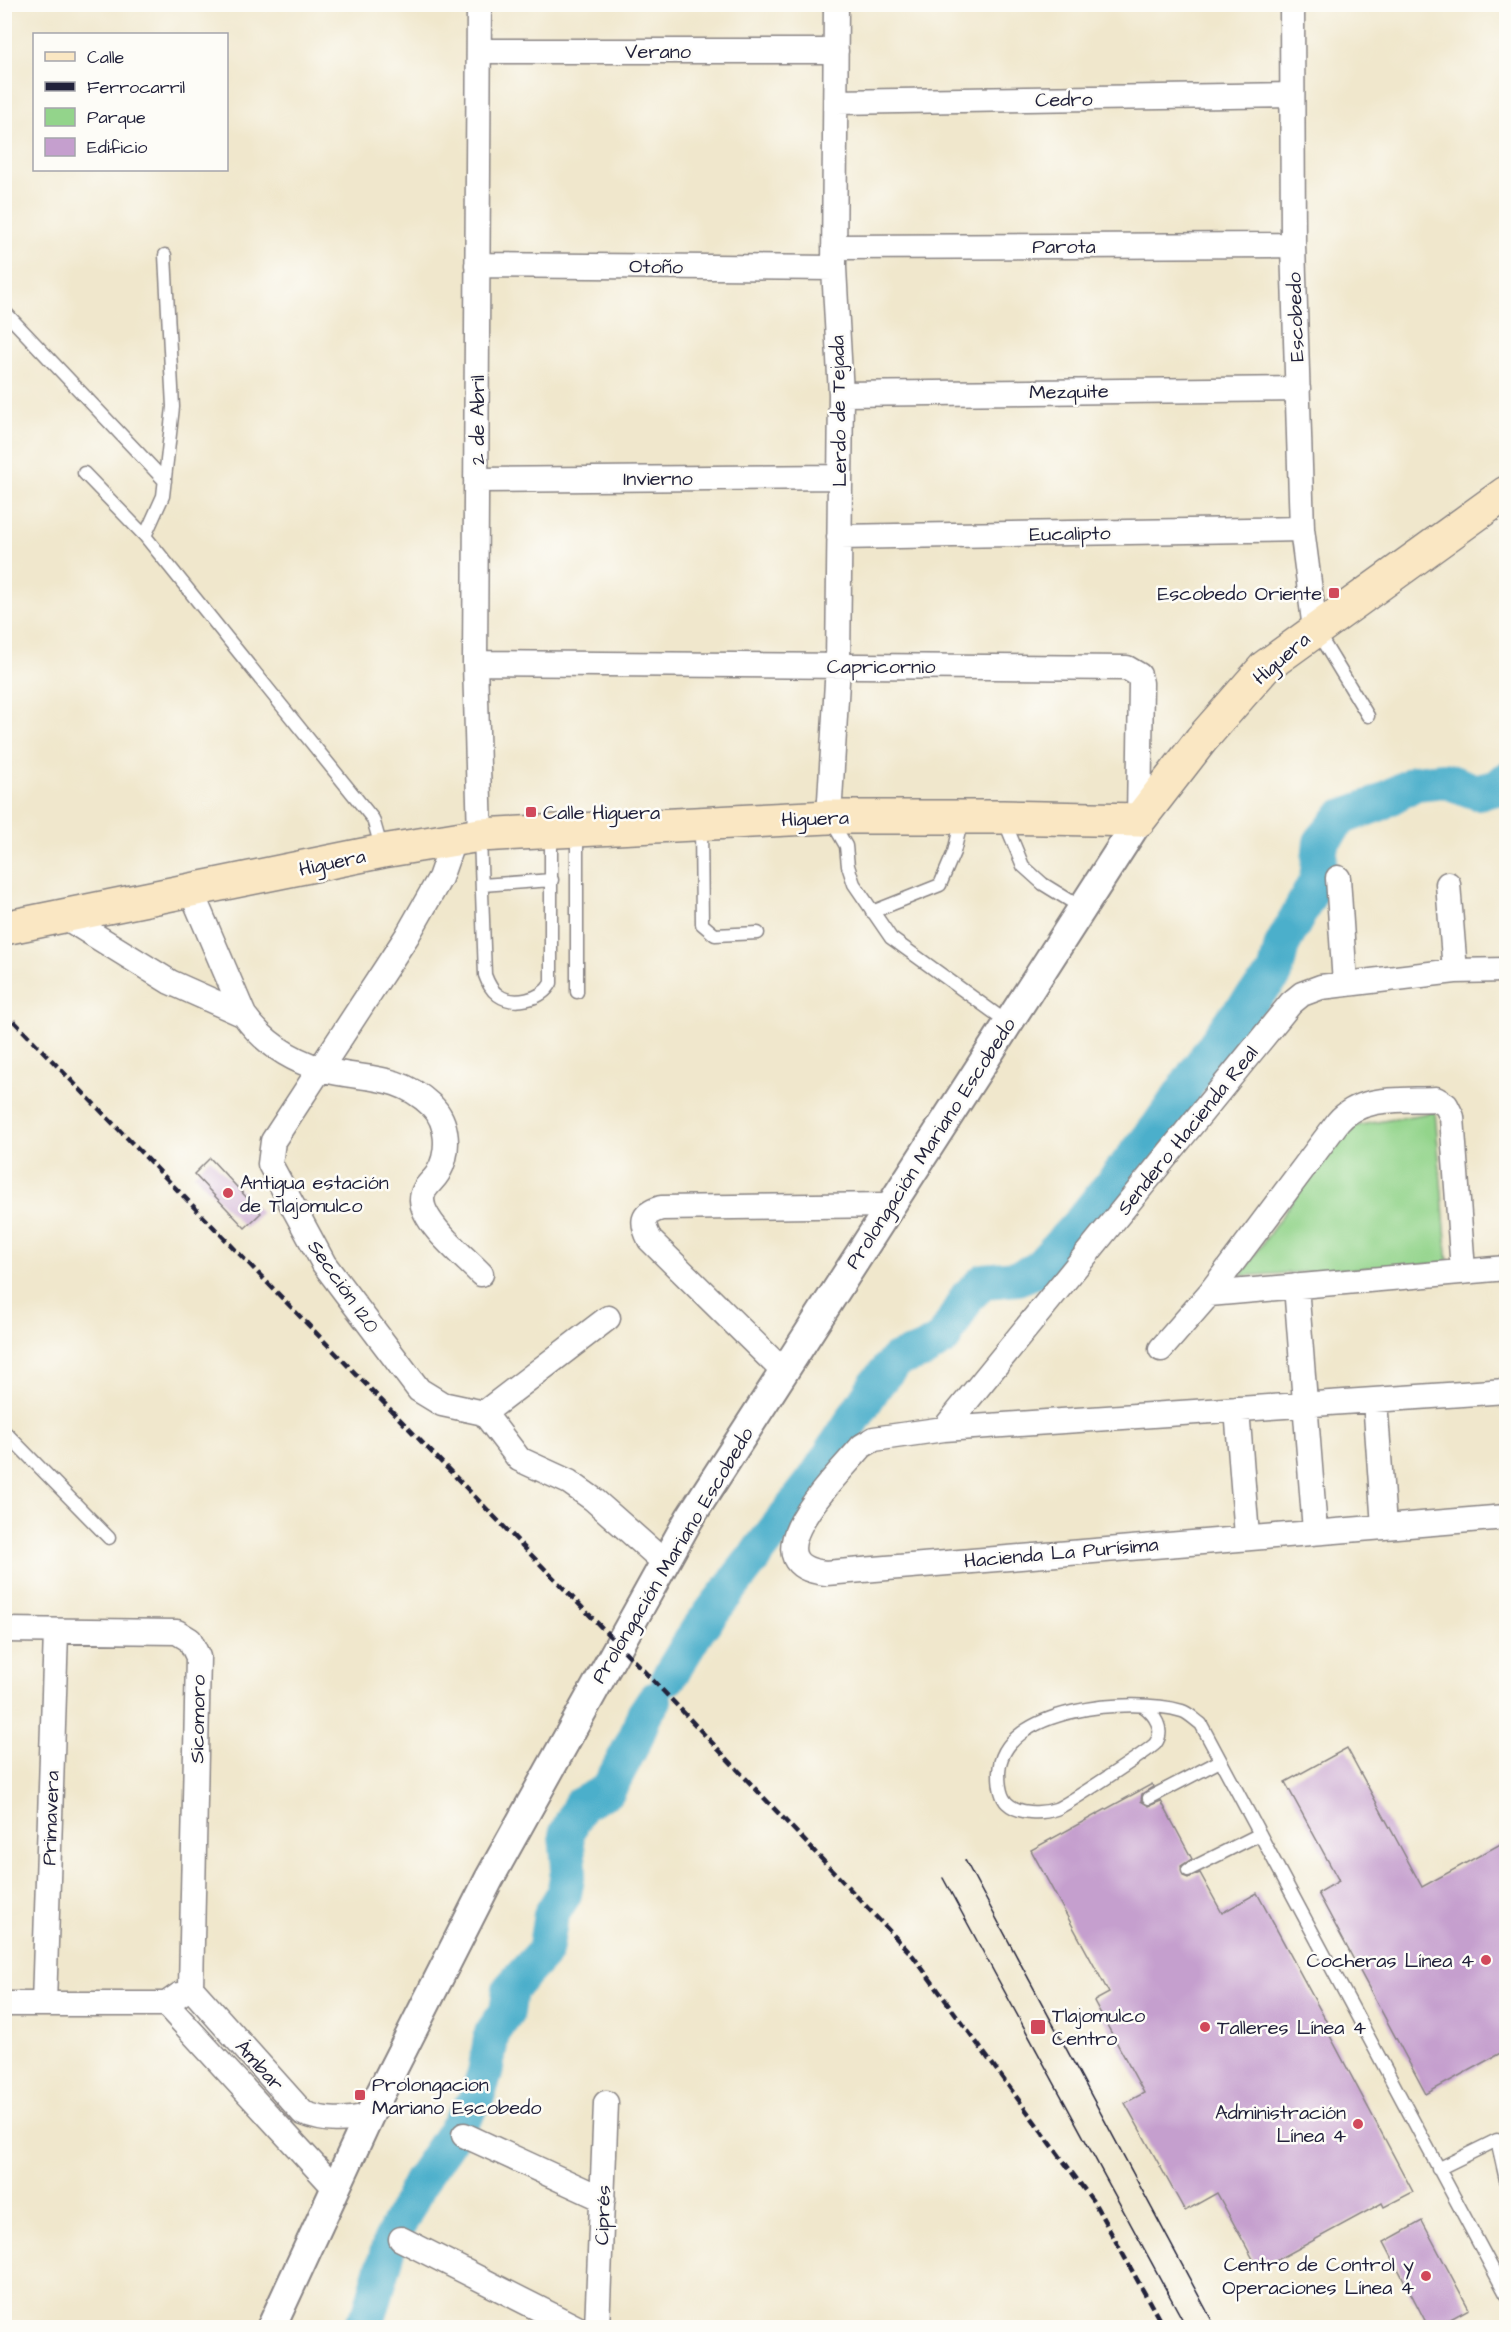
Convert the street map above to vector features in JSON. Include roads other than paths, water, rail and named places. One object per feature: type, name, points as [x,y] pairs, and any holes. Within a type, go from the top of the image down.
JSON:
[{"type":"main road","name":"Higuera","points":[[4,928],[467,836],[829,817],[1139,820],[1201,740],[1265,667],[1506,493]]},
{"type":"street","name":"2 de Abril","points":[[467,836],[475,663],[479,4]]},
{"type":"street","name":"Lerdo de Tejada","points":[[829,817],[838,665],[841,394],[834,258],[836,4]]},
{"type":"street","name":"Escobedo","points":[[1292,4],[1293,245],[1302,529],[1315,629]]},
{"type":"street","name":"Verano","points":[[479,51],[836,51]]},
{"type":"street","name":"Cedro","points":[[836,102],[1292,95]]},
{"type":"street","name":"Parota","points":[[834,258],[1293,245]]},
{"type":"street","name":"Otoño","points":[[477,265],[834,258]]},
{"type":"street","name":"Mezquite","points":[[841,394],[1298,389]]},
{"type":"street","name":"Invierno","points":[[476,480],[840,477]]},
{"type":"street","name":"Eucalipto","points":[[839,537],[1302,529]]},
{"type":"street","name":"Capricornio","points":[[475,663],[838,665],[1134,670],[1141,683],[1139,820]]},
{"type":"street","name":"Prolongación Mariano Escobedo","points":[[271,2328],[334,2188],[489,1879],[664,1562],[783,1371],[1139,820]]},
{"type":"street","name":"Sección I20","points":[[467,836],[406,936],[273,1141],[270,1164],[278,1183],[324,1264],[420,1390],[442,1404],[484,1413]]},
{"type":"street","points":[[1338,878],[1345,984]]},
{"type":"street","points":[[1448,884],[1455,971]]},
{"type":"street","points":[[191,891],[244,1015],[254,1030],[282,1053],[321,1069],[403,1084],[432,1106],[444,1126],[446,1148],[438,1173],[426,1186],[422,1201],[431,1223],[481,1274]]},
{"type":"street","points":[[65,916],[170,982],[244,1015]]},
{"type":"street","name":"Sendero Hacienda Real","points":[[944,1429],[1291,1003],[1302,994],[1321,987],[1455,971],[1506,970]]},
{"type":"street","points":[[1161,1349],[1209,1294],[1343,1116],[1348,1110],[1362,1104],[1436,1099],[1446,1105],[1452,1117],[1463,1271]]},
{"type":"street","points":[[783,1371],[650,1240],[642,1226],[644,1218],[648,1212],[662,1208],[890,1205]]},
{"type":"street","points":[[1209,1294],[1506,1268]]},
{"type":"street","points":[[1296,1286],[1307,1404],[1315,1531]]},
{"type":"street","points":[[608,1318],[484,1413],[519,1459],[569,1482],[593,1499],[664,1562]]},
{"type":"street","points":[[944,1429],[1506,1390]]},
{"type":"street","points":[[1375,1400],[1384,1526]]},
{"type":"street","points":[[1237,1409],[1246,1536]]},
{"type":"street","name":"Hacienda La Purísima","points":[[944,1429],[874,1439],[862,1446],[807,1512],[794,1537],[793,1551],[797,1562],[808,1571],[826,1573],[1246,1536],[1506,1517]]},
{"type":"street","name":"Sicomoro","points":[[4,1630],[177,1632],[190,1640],[198,1657],[191,1988]]},
{"type":"street","name":"Primavera","points":[[44,2004],[56,1632]]},
{"type":"street","points":[[4,2004],[166,2004],[191,1988]]},
{"type":"street","name":"Ámbar","points":[[191,1988],[303,2113],[321,2120],[343,2121],[369,2116]]},
{"type":"street","name":"Ámbar","points":[[166,2004],[334,2188]]},
{"type":"street","name":"Ciprés","points":[[597,2328],[606,2103]]},
{"type":"street","points":[[465,2135],[603,2199]]},
{"type":"street","points":[[401,2239],[577,2328]]},
{"type":"lane","points":[[145,536],[163,496],[173,407],[165,255]]},
{"type":"lane","points":[[4,311],[165,481]]},
{"type":"lane","points":[[84,473],[145,536],[373,819],[383,851]]},
{"type":"lane","points":[[1315,629],[1368,716]]},
{"type":"lane","points":[[829,817],[846,846],[848,866],[854,884],[891,938],[1007,1022]]},
{"type":"lane","points":[[872,912],[940,885],[954,852],[962,817]]},
{"type":"lane","points":[[1003,817],[1023,866],[1042,884],[1082,908]]},
{"type":"lane","points":[[701,824],[702,924],[715,935],[758,933]]},
{"type":"lane","points":[[467,836],[482,885],[485,975],[490,987],[500,997],[531,1000],[547,992],[551,982],[552,880],[564,830]]},
{"type":"lane","points":[[564,830],[577,992]]},
{"type":"lane","points":[[482,885],[552,880]]},
{"type":"lane","points":[[4,1431],[110,1538]]},
{"type":"lane","points":[[1143,1706],[1154,1714],[1160,1728],[1156,1743],[1056,1809],[1027,1812],[1008,1804],[999,1786],[999,1764],[1014,1737],[1041,1721],[1093,1708],[1143,1706],[1184,1712],[1201,1724],[1506,2294]]},
{"type":"lane","points":[[1149,1798],[1221,1761]]},
{"type":"lane","points":[[1188,1870],[1260,1834]]},
{"type":"lane","points":[[1438,2169],[1497,2140],[1506,2180]]},
{"type":"waterway","points":[[669,1677],[697,1631],[814,1480],[876,1384],[896,1360],[923,1351],[944,1338],[967,1297],[984,1281],[1017,1278],[1037,1270],[1080,1223],[1158,1127],[1230,1023],[1275,974],[1282,945],[1317,880],[1321,842],[1342,817],[1378,804],[1415,783],[1444,780],[1477,792],[1497,788],[1506,780]]},
{"type":"waterway","points":[[360,2328],[369,2316],[391,2240],[420,2182],[476,2099],[485,2073],[492,2033],[507,2012],[510,1989],[545,1951],[551,1915],[564,1894],[569,1867],[566,1835],[580,1805],[608,1790],[636,1737],[644,1715],[654,1700]]},
{"type":"tram line","points":[[965,1860],[1216,2328]]},
{"type":"tram line","points":[[943,1878],[1187,2328]]},
{"type":"railway","points":[[4,1011],[669,1697],[913,1956],[1095,2204],[1164,2328]]},
{"type":"place","name":"Escobedo Oriente","points":[[1334,593]]},
{"type":"place","name":"Calle Higuera","points":[[531,812]]},
{"type":"place","name":"Antigua estación de Tlajomulco","points":[[228,1193]]},
{"type":"place","name":"Cocheras Línea 4","points":[[1486,1960]]},
{"type":"place","name":"Tlajomulco Centro","points":[[1038,2027]]},
{"type":"place","name":"Talleres Línea 4","points":[[1205,2027]]},
{"type":"place","name":"Prolongacion Mariano Escobedo","points":[[360,2095]]},
{"type":"place","name":"Administración Línea 4","points":[[1358,2124]]},
{"type":"place","name":"Centro de Control y Operaciones Línea 4","points":[[1426,2276]]}]
